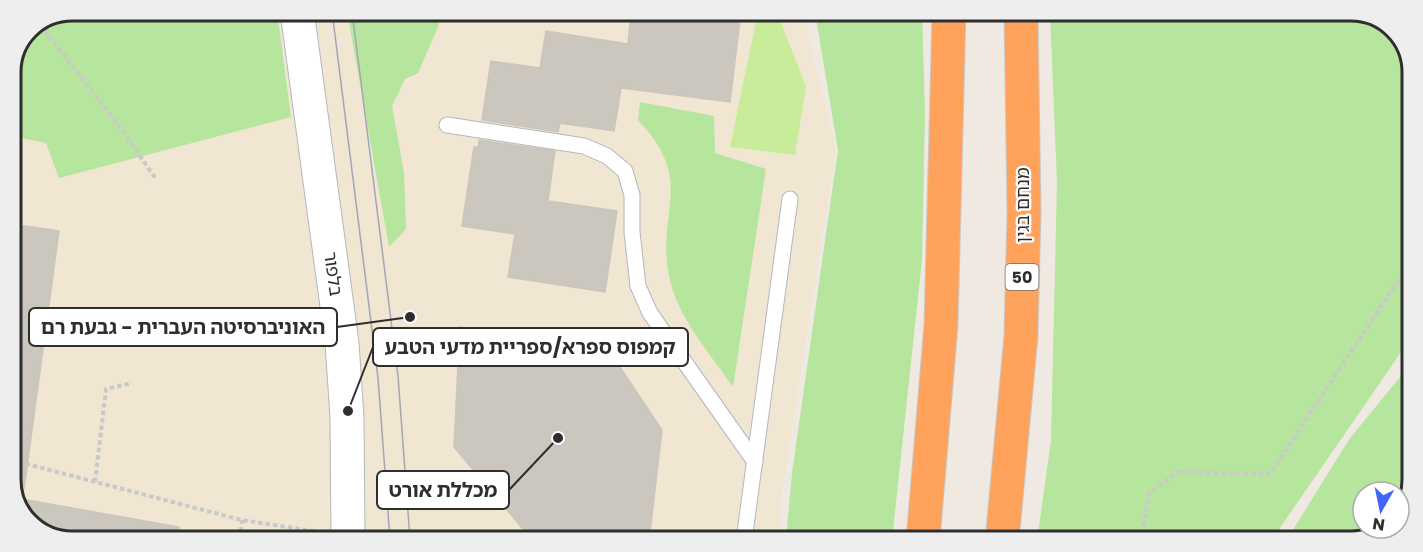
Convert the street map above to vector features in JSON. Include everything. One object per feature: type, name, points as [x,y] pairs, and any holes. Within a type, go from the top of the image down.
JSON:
[{"type":"highway","points":[[924,531],[941,325],[949,21]]},
{"type":"highway","name":"מנחם בגין","points":[[1003,531],[1021,336],[1024,212],[1021,21]]},
{"type":"street","name":"בלפור","points":[[298,21],[342,343],[347,417],[348,531]]},
{"type":"lane","points":[[447,125],[584,146],[607,156],[625,171],[632,195],[632,232],[638,286],[651,313],[755,462]]},
{"type":"lane","points":[[745,531],[790,199]]},
{"type":"path","points":[[44,30],[116,122],[156,179]]},
{"type":"path","points":[[1143,531],[1149,494],[1177,472],[1270,474],[1402,275]]},
{"type":"path","points":[[95,482],[106,389],[132,382]]},
{"type":"path","points":[[21,463],[242,520],[311,531]]},
{"type":"path","points":[[241,531],[242,520]]},
{"type":"shaded area","points":[[72,21],[805,21],[836,150],[781,498],[779,531],[72,531],[49,526],[32,511],[25,500],[21,483],[21,72],[25,52],[36,36],[44,30],[52,25]]},
{"type":"green space","points":[[72,21],[278,21],[291,117],[59,178],[46,143],[21,138],[21,72],[25,52],[30,44],[36,36],[52,25]]},
{"type":"green space","points":[[349,21],[439,21],[418,73],[405,79],[392,106],[404,173],[406,229],[389,247]]},
{"type":"green space","points":[[756,21],[780,21],[806,87],[795,155],[730,147]]},
{"type":"green space","points":[[816,21],[922,21],[925,112],[922,260],[893,531],[787,531],[792,473],[838,150]]},
{"type":"green space","points":[[1050,21],[1351,21],[1361,22],[1379,30],[1385,34],[1398,52],[1402,69],[1402,351],[1278,531],[1038,531],[1051,440],[1057,183]]},
{"type":"green space","points":[[640,102],[714,116],[715,153],[766,169],[733,387],[688,323],[674,294],[666,256],[671,198],[670,181],[666,162],[656,142],[638,120]]},
{"type":"green space","points":[[1402,375],[1402,480],[1351,480],[1351,531],[1292,531],[1350,438]]},
{"type":"building","points":[[630,21],[740,21],[730,102],[621,88],[614,131],[560,123],[558,132],[482,120],[491,61],[540,68],[546,31],[628,44]]},
{"type":"building","points":[[479,140],[555,151],[548,201],[617,211],[605,292],[508,277],[515,234],[462,226],[474,147],[478,147]]},
{"type":"building","points":[[21,225],[59,231],[24,489],[22,489],[21,483]]},
{"type":"building","points":[[460,327],[609,351],[662,430],[650,531],[525,531],[454,447]]},
{"type":"building","points":[[25,500],[179,527],[179,531],[62,530],[49,526],[41,520]]},
{"type":"tram line","points":[[333,21],[378,378],[389,531]]},
{"type":"tram line","points":[[353,21],[398,376],[409,531]]},
{"type":"place","name":"האוניברסיטה העברית - גבעת רם","points":[[410,317]]},
{"type":"place","name":"קמפוס ספרא/ספריית מדעי הטבע","points":[[348,411]]},
{"type":"place","name":"מכללת אורט","points":[[558,438]]}]
